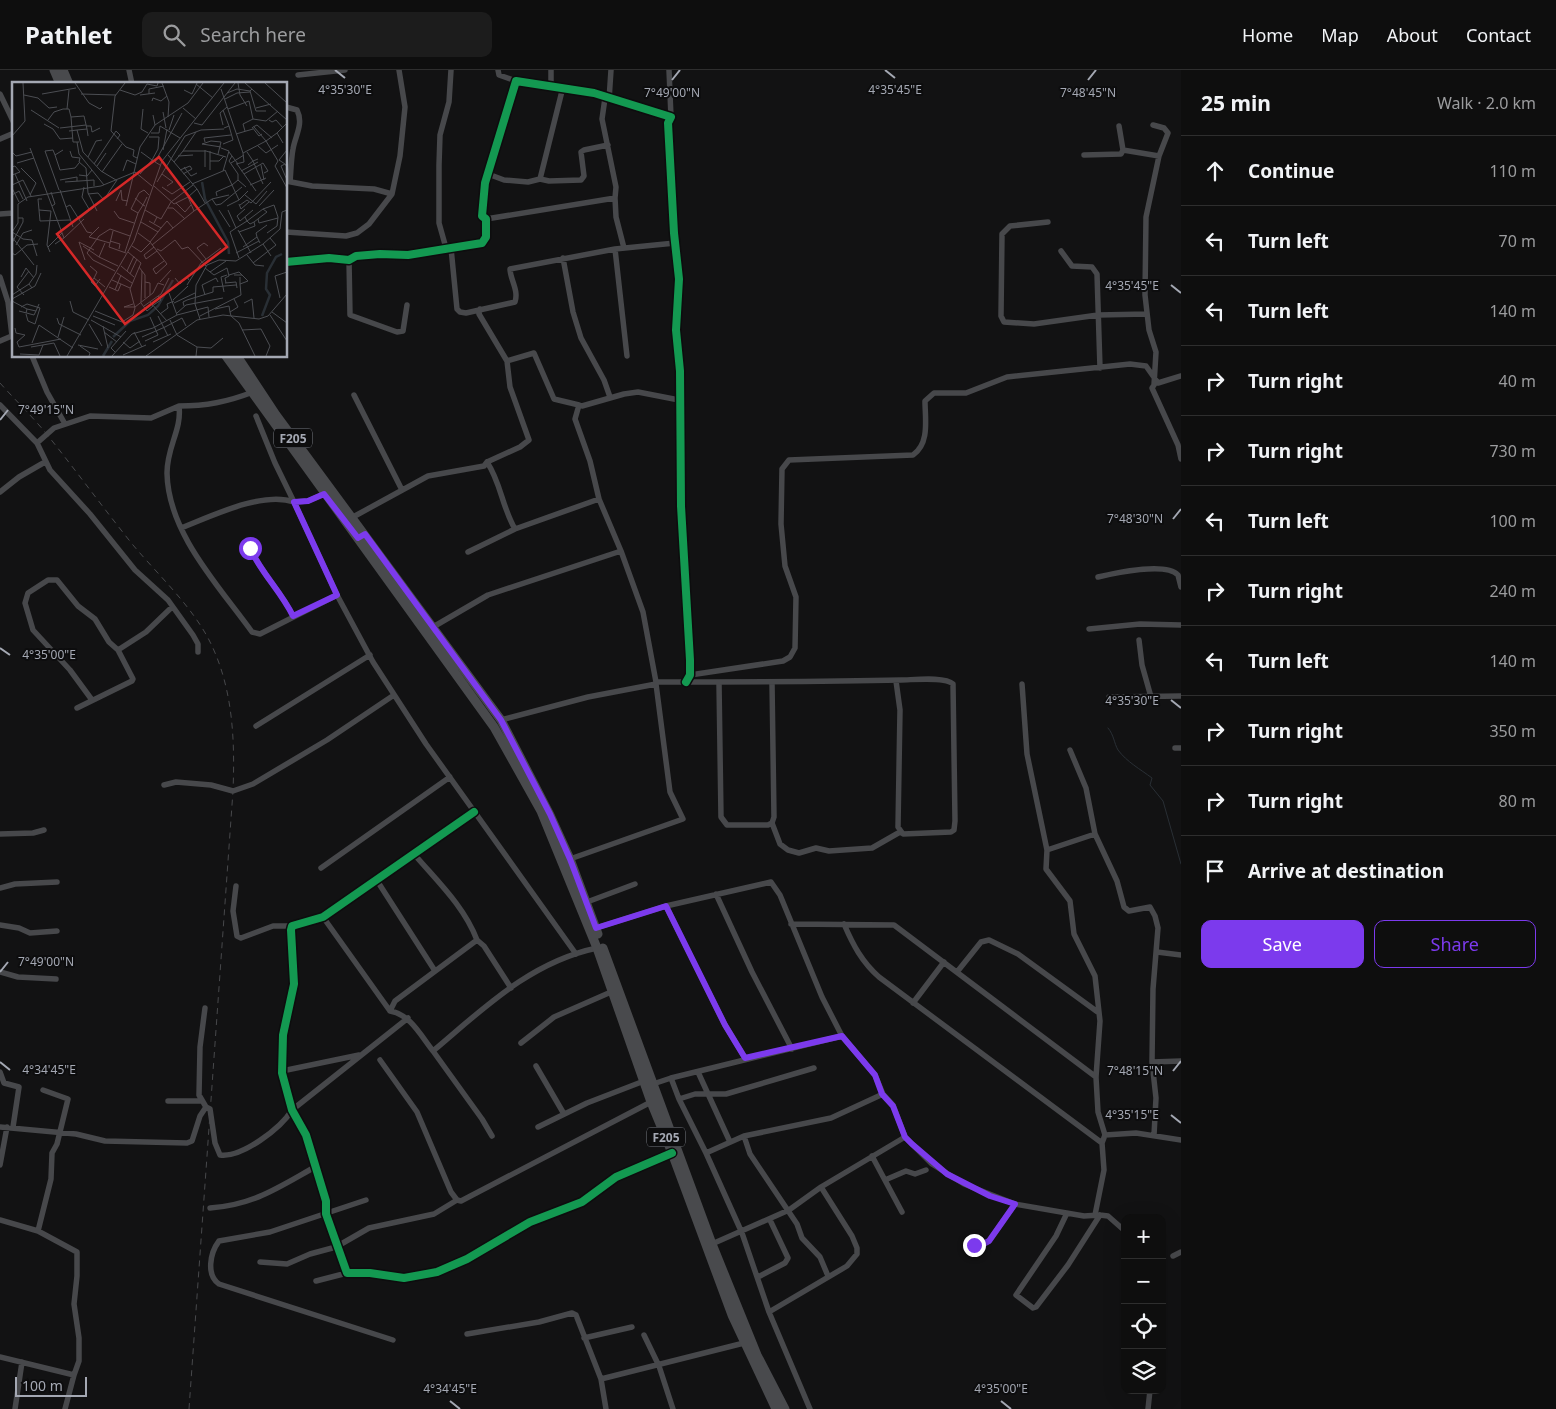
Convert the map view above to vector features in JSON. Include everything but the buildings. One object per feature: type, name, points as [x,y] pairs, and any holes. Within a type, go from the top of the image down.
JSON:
[{"type":"main road","points":[[54,70],[59,82]]},
{"type":"main road","points":[[63,70],[68,82]]},
{"type":"main road","name":"F205","points":[[228,358],[324,494],[361,536],[433,627],[501,720],[550,814],[570,859],[712,1244],[757,1355],[786,1409]]},
{"type":"main road","name":"F205","points":[[238,358],[276,415],[353,517],[361,536],[498,734],[541,811],[597,948],[651,1102],[744,1343],[776,1409]]},
{"type":"street","points":[[298,75],[345,70]]},
{"type":"street","points":[[288,232],[346,236],[357,233],[369,224],[392,194],[400,156],[405,107],[399,70]]},
{"type":"street","points":[[451,70],[449,102],[440,134],[439,223],[449,248],[457,309],[460,312],[499,307],[516,302],[517,296],[509,276],[510,269],[615,249],[675,243]]},
{"type":"street","points":[[498,70],[499,75],[516,81],[594,93],[607,99],[671,117]]},
{"type":"street","points":[[551,70],[551,86]]},
{"type":"street","points":[[611,70],[602,119],[616,187],[616,217],[624,248]]},
{"type":"street","points":[[670,70],[671,117],[668,123],[679,279],[676,330],[680,371],[681,506],[690,675],[686,682]]},
{"type":"street","points":[[288,262],[329,258],[349,260],[356,256],[380,254],[408,255],[482,243],[486,236],[486,219],[482,216],[482,200],[516,81]]},
{"type":"street","points":[[540,178],[563,87]]},
{"type":"street","points":[[0,94],[12,119]]},
{"type":"street","points":[[288,108],[297,110],[300,116],[299,132],[293,148],[288,182],[312,186],[374,189],[392,194]]},
{"type":"street","points":[[1153,125],[1164,128],[1168,134],[1159,156],[1146,217],[1147,314],[1149,330],[1156,352],[1154,377]]},
{"type":"street","points":[[1119,126],[1123,150]]},
{"type":"street","points":[[0,138],[12,134]]},
{"type":"street","points":[[488,174],[504,180],[528,182],[540,178],[549,181],[583,179],[581,152],[608,145]]},
{"type":"street","points":[[1123,150],[1159,156]]},
{"type":"street","points":[[1084,155],[1121,154],[1123,150]]},
{"type":"street","points":[[486,219],[615,198]]},
{"type":"street","points":[[1048,222],[1010,226],[1002,234],[1002,320],[1007,324],[1034,324],[1098,315],[1147,314]]},
{"type":"street","points":[[615,249],[627,356]]},
{"type":"street","points":[[1061,250],[1072,266],[1092,268],[1097,274],[1100,368]]},
{"type":"street","points":[[563,258],[573,312],[581,338],[604,380],[610,397]]},
{"type":"street","points":[[349,260],[350,315],[397,332],[403,331],[407,305]]},
{"type":"street","points":[[0,277],[8,302],[12,328]]},
{"type":"street","points":[[353,517],[428,476],[484,466],[488,462],[520,447],[529,440],[510,387],[507,361],[479,314],[480,308]]},
{"type":"street","points":[[0,341],[12,335]]},
{"type":"street","points":[[507,361],[534,353],[554,398],[582,406],[610,397],[638,392],[679,400]]},
{"type":"street","points":[[33,358],[47,392],[65,424]]},
{"type":"street","points":[[690,675],[783,661],[794,653],[796,644],[796,596],[785,566],[781,524],[782,469],[789,460],[914,455],[920,450],[924,442],[925,401],[931,394],[966,393],[1007,377],[1140,364],[1146,366],[1154,377],[1156,384]]},
{"type":"street","points":[[1181,376],[1156,384],[1152,388],[1173,434],[1181,459]]},
{"type":"street","points":[[37,444],[54,428],[90,416],[151,418],[179,406],[205,406],[225,403],[253,392]]},
{"type":"street","points":[[354,395],[402,490]]},
{"type":"street","points":[[0,405],[37,444],[45,462],[135,570],[168,600],[193,635],[198,644],[198,652]]},
{"type":"street","points":[[570,859],[684,819],[670,792],[656,683],[643,612],[621,551],[599,499],[590,461],[575,419],[579,405]]},
{"type":"street","points":[[179,406],[180,419],[168,450],[167,489],[181,528],[208,575],[238,610],[252,632],[260,634],[337,595]]},
{"type":"street","points":[[256,416],[275,463],[337,595],[370,655],[394,695],[474,812],[576,954]]},
{"type":"street","points":[[0,492],[19,477],[45,462]]},
{"type":"street","points":[[488,462],[496,476],[506,515],[515,529]]},
{"type":"street","points":[[181,528],[254,502],[274,499],[294,502],[308,501],[324,494]]},
{"type":"street","points":[[468,552],[515,529],[599,499]]},
{"type":"street","points":[[250,548],[262,571],[286,600],[293,616]]},
{"type":"street","points":[[433,627],[488,595],[621,551]]},
{"type":"street","points":[[1098,577],[1140,570],[1170,570],[1178,575],[1181,587]]},
{"type":"street","points":[[77,708],[130,683],[133,679],[118,650],[109,642],[95,619],[78,606],[57,580],[48,580],[28,593],[25,603],[33,630],[70,670],[92,700]]},
{"type":"street","points":[[118,650],[146,632],[172,607]]},
{"type":"street","points":[[1090,629],[1140,624],[1181,625]]},
{"type":"street","points":[[1139,640],[1142,665],[1151,697]]},
{"type":"street","points":[[256,726],[370,655]]},
{"type":"street","points":[[896,680],[900,710],[898,827],[900,832]]},
{"type":"street","points":[[501,720],[588,697],[656,683],[945,680],[953,684],[954,830],[932,834],[903,834],[900,832]]},
{"type":"street","points":[[772,682],[772,823],[780,844],[788,850],[799,853],[816,848],[828,851],[872,848],[900,832]]},
{"type":"street","points":[[719,683],[721,817],[727,825],[768,825],[772,823]]},
{"type":"street","points":[[1022,684],[1027,754],[1047,850],[1046,869],[1070,901],[1074,934],[1093,967],[1100,1027],[1096,1077],[1098,1112],[1105,1135],[1102,1143],[1104,1170],[1098,1215],[1068,1265],[1036,1307],[1033,1308],[1016,1296],[1056,1236],[1067,1213]]},
{"type":"street","points":[[164,785],[176,782],[211,785],[232,791],[253,784],[394,695]]},
{"type":"street","points":[[1109,697],[1181,696]]},
{"type":"street","points":[[1070,750],[1086,788],[1095,834],[1117,881],[1126,910],[1150,907],[1155,916],[1157,952],[1153,989],[1152,1062],[1156,1098],[1154,1135]]},
{"type":"street","points":[[321,868],[450,777]]},
{"type":"street","points":[[236,886],[233,912],[234,926],[239,937],[273,926],[292,926],[322,917],[474,812]]},
{"type":"street","points":[[0,834],[22,834],[44,830]]},
{"type":"street","points":[[1047,850],[1095,834]]},
{"type":"street","points":[[414,854],[455,901],[472,928],[477,940],[484,946],[511,988]]},
{"type":"street","points":[[376,879],[435,971]]},
{"type":"street","points":[[0,888],[16,884],[57,882]]},
{"type":"street","points":[[596,928],[666,906],[771,882],[780,894],[822,997],[842,1036],[868,1065],[882,1094],[893,1106],[905,1137],[932,1164],[947,1174],[990,1196],[1015,1204],[1067,1213],[1108,1216],[1121,1227]]},
{"type":"street","points":[[587,902],[635,884]]},
{"type":"street","points":[[716,894],[752,972],[792,1049]]},
{"type":"street","points":[[666,906],[725,1025],[745,1058]]},
{"type":"street","points":[[322,917],[390,1011],[408,1018],[482,1119],[492,1136]]},
{"type":"street","points":[[791,924],[894,926],[1096,1077]]},
{"type":"street","points":[[844,924],[856,951],[867,967],[1102,1143]]},
{"type":"street","points":[[0,925],[19,928],[30,933],[57,931]]},
{"type":"street","points":[[292,926],[290,937],[294,993],[283,1035],[282,1071],[292,1110],[306,1135],[316,1166],[326,1201],[326,1214],[336,1247],[347,1273]]},
{"type":"street","points":[[390,1011],[391,1005],[395,1001],[477,940]]},
{"type":"street","points":[[957,972],[981,942],[990,940],[1018,954],[1098,1013]]},
{"type":"street","points":[[433,1051],[518,981],[539,969],[576,954],[597,948]]},
{"type":"street","points":[[1157,952],[1181,954]]},
{"type":"street","points":[[912,1002],[944,962]]},
{"type":"street","points":[[0,972],[6,976],[56,979]]},
{"type":"street","points":[[521,1043],[554,1017],[612,992]]},
{"type":"street","points":[[205,1008],[200,1046],[199,1095],[206,1108],[210,1108],[215,1143],[220,1155],[226,1156],[251,1146],[286,1120],[292,1110],[408,1018]]},
{"type":"street","points":[[653,1084],[745,1058],[792,1049],[842,1036]]},
{"type":"street","points":[[282,1071],[364,1054]]},
{"type":"street","points":[[380,1060],[417,1112],[451,1192],[457,1200]]},
{"type":"street","points":[[1152,1062],[1181,1061]]},
{"type":"street","points":[[536,1066],[564,1114]]},
{"type":"street","points":[[679,1099],[708,1094],[726,1094],[814,1068]]},
{"type":"street","points":[[0,1072],[4,1083],[19,1087],[7,1127],[0,1165]]},
{"type":"street","points":[[698,1072],[730,1142]]},
{"type":"street","points":[[671,1078],[742,1233],[769,1312],[810,1409]]},
{"type":"street","points":[[538,1127],[564,1114],[644,1081]]},
{"type":"street","points":[[38,1231],[51,1179],[51,1156],[68,1098],[43,1090]]},
{"type":"street","points":[[706,1153],[744,1136],[831,1118],[882,1094]]},
{"type":"street","points":[[168,1101],[202,1101]]},
{"type":"street","points":[[260,1262],[287,1264],[310,1254],[336,1247],[369,1228],[434,1214],[457,1200],[470,1197],[651,1102]]},
{"type":"street","points":[[7,1127],[58,1134],[76,1134],[105,1141],[187,1142],[192,1141],[200,1116],[206,1108]]},
{"type":"street","points":[[1105,1135],[1136,1133],[1181,1140]]},
{"type":"street","points":[[744,1136],[750,1154],[798,1224],[802,1238],[820,1257],[828,1276]]},
{"type":"street","points":[[712,1244],[742,1233],[789,1210],[821,1187],[905,1137]]},
{"type":"street","points":[[316,1281],[347,1273],[370,1273],[404,1278],[437,1272],[467,1259],[530,1222],[582,1202],[616,1177],[672,1153]]},
{"type":"street","points":[[872,1156],[902,1212]]},
{"type":"street","points":[[210,1208],[255,1200],[271,1193],[316,1166]]},
{"type":"street","points":[[885,1180],[906,1171],[915,1174],[926,1170]]},
{"type":"street","points":[[769,1312],[847,1266],[857,1254],[858,1248],[821,1187]]},
{"type":"street","points":[[366,1200],[258,1235],[218,1241],[214,1250],[210,1274],[212,1279],[218,1284],[393,1340]]},
{"type":"street","points":[[968,1243],[983,1244],[989,1241],[1015,1204]]},
{"type":"street","points":[[0,1220],[38,1231],[77,1252],[78,1276],[74,1304],[79,1361],[65,1409]]},
{"type":"street","points":[[758,1277],[785,1263],[788,1258],[770,1220]]},
{"type":"street","points":[[1173,1256],[1181,1252]]},
{"type":"street","points":[[467,1334],[540,1322],[569,1313],[576,1315],[602,1379],[606,1409]]},
{"type":"street","points":[[584,1338],[632,1327]]},
{"type":"street","points":[[644,1335],[659,1366],[673,1409]]},
{"type":"street","points":[[602,1379],[744,1343]]},
{"type":"street","points":[[0,1357],[74,1375]]},
{"type":"street","points":[[21,1409],[15,1409],[22,1362]]},
{"type":"street","points":[[1148,1409],[1150,1394]]},
{"type":"waterway","points":[[1108,728],[1112,733],[1118,750],[1130,762],[1152,778],[1150,785],[1163,801],[1181,864]]},
{"type":"railway","points":[[0,383],[43,430],[133,545],[176,593],[196,619],[205,632],[219,663],[228,698],[233,735],[233,791],[189,1409]]},
{"type":"cycle path","points":[[288,262],[329,258],[349,260],[356,256],[380,254],[408,255],[482,243],[486,237],[486,219],[482,216],[485,183],[516,81],[594,93],[671,117],[668,123],[674,233],[679,279],[676,330],[680,371],[681,506],[690,660],[690,675],[686,682]]},
{"type":"cycle path","points":[[474,812],[323,917],[292,926],[294,984],[283,1035],[282,1073],[292,1110],[306,1135],[326,1201],[326,1214],[347,1273],[370,1273],[404,1278],[437,1272],[467,1259],[530,1222],[582,1202],[616,1177],[672,1153]]},
{"type":"route","points":[[250,548],[262,571],[286,600],[293,616],[337,595],[301,521],[294,502],[308,501],[324,494],[358,538],[360,535],[365,534],[501,720],[550,814],[570,859],[596,928],[666,906],[725,1025],[745,1058],[792,1049],[842,1036],[875,1075],[882,1094],[893,1106],[905,1137],[932,1164],[964,1184],[990,1196],[1015,1204],[989,1241],[974,1245]]}]
